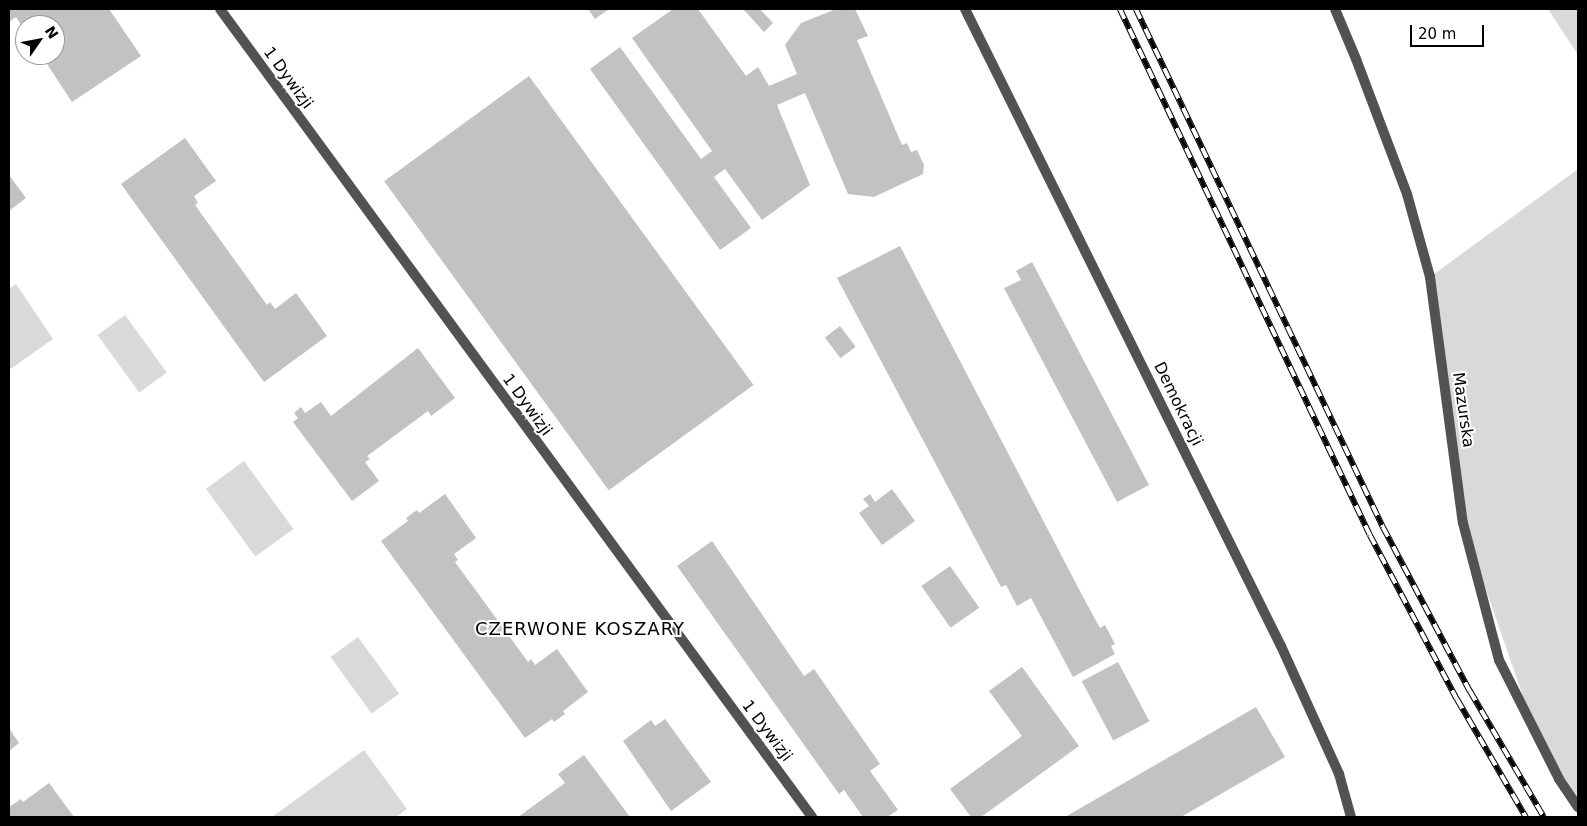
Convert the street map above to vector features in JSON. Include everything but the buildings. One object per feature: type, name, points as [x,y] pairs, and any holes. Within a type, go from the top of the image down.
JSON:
[{"type":"street","name":"1 Dywizji","points":[[220,9],[812,817]]},
{"type":"street","name":"Demokracji","points":[[965,9],[1281,646],[1339,774],[1351,817]]},
{"type":"street","name":"Mazurska","points":[[1335,9],[1407,194],[1430,277],[1463,523],[1499,660],[1559,778],[1578,807]]},
{"type":"shaded area","points":[[1548,9],[1578,9],[1578,55]]},
{"type":"shaded area","points":[[1578,169],[1578,799],[1535,731],[1463,523],[1430,277]]},
{"type":"shaded area","points":[[16,284],[53,339],[9,370],[9,289]]},
{"type":"shaded area","points":[[125,315],[167,372],[139,392],[97,335]]},
{"type":"shaded area","points":[[244,461],[293,529],[255,557],[206,489]]},
{"type":"shaded area","points":[[358,637],[399,694],[372,714],[330,657]]},
{"type":"shaded area","points":[[364,750],[407,809],[396,817],[272,817]]},
{"type":"railway","points":[[1120,9],[1370,535],[1457,699],[1526,817]]},
{"type":"railway","points":[[1136,9],[1383,527],[1470,691],[1544,817]]},
{"type":"district","name":"CZERWONE KOSZARY","points":[[580,629]]}]
